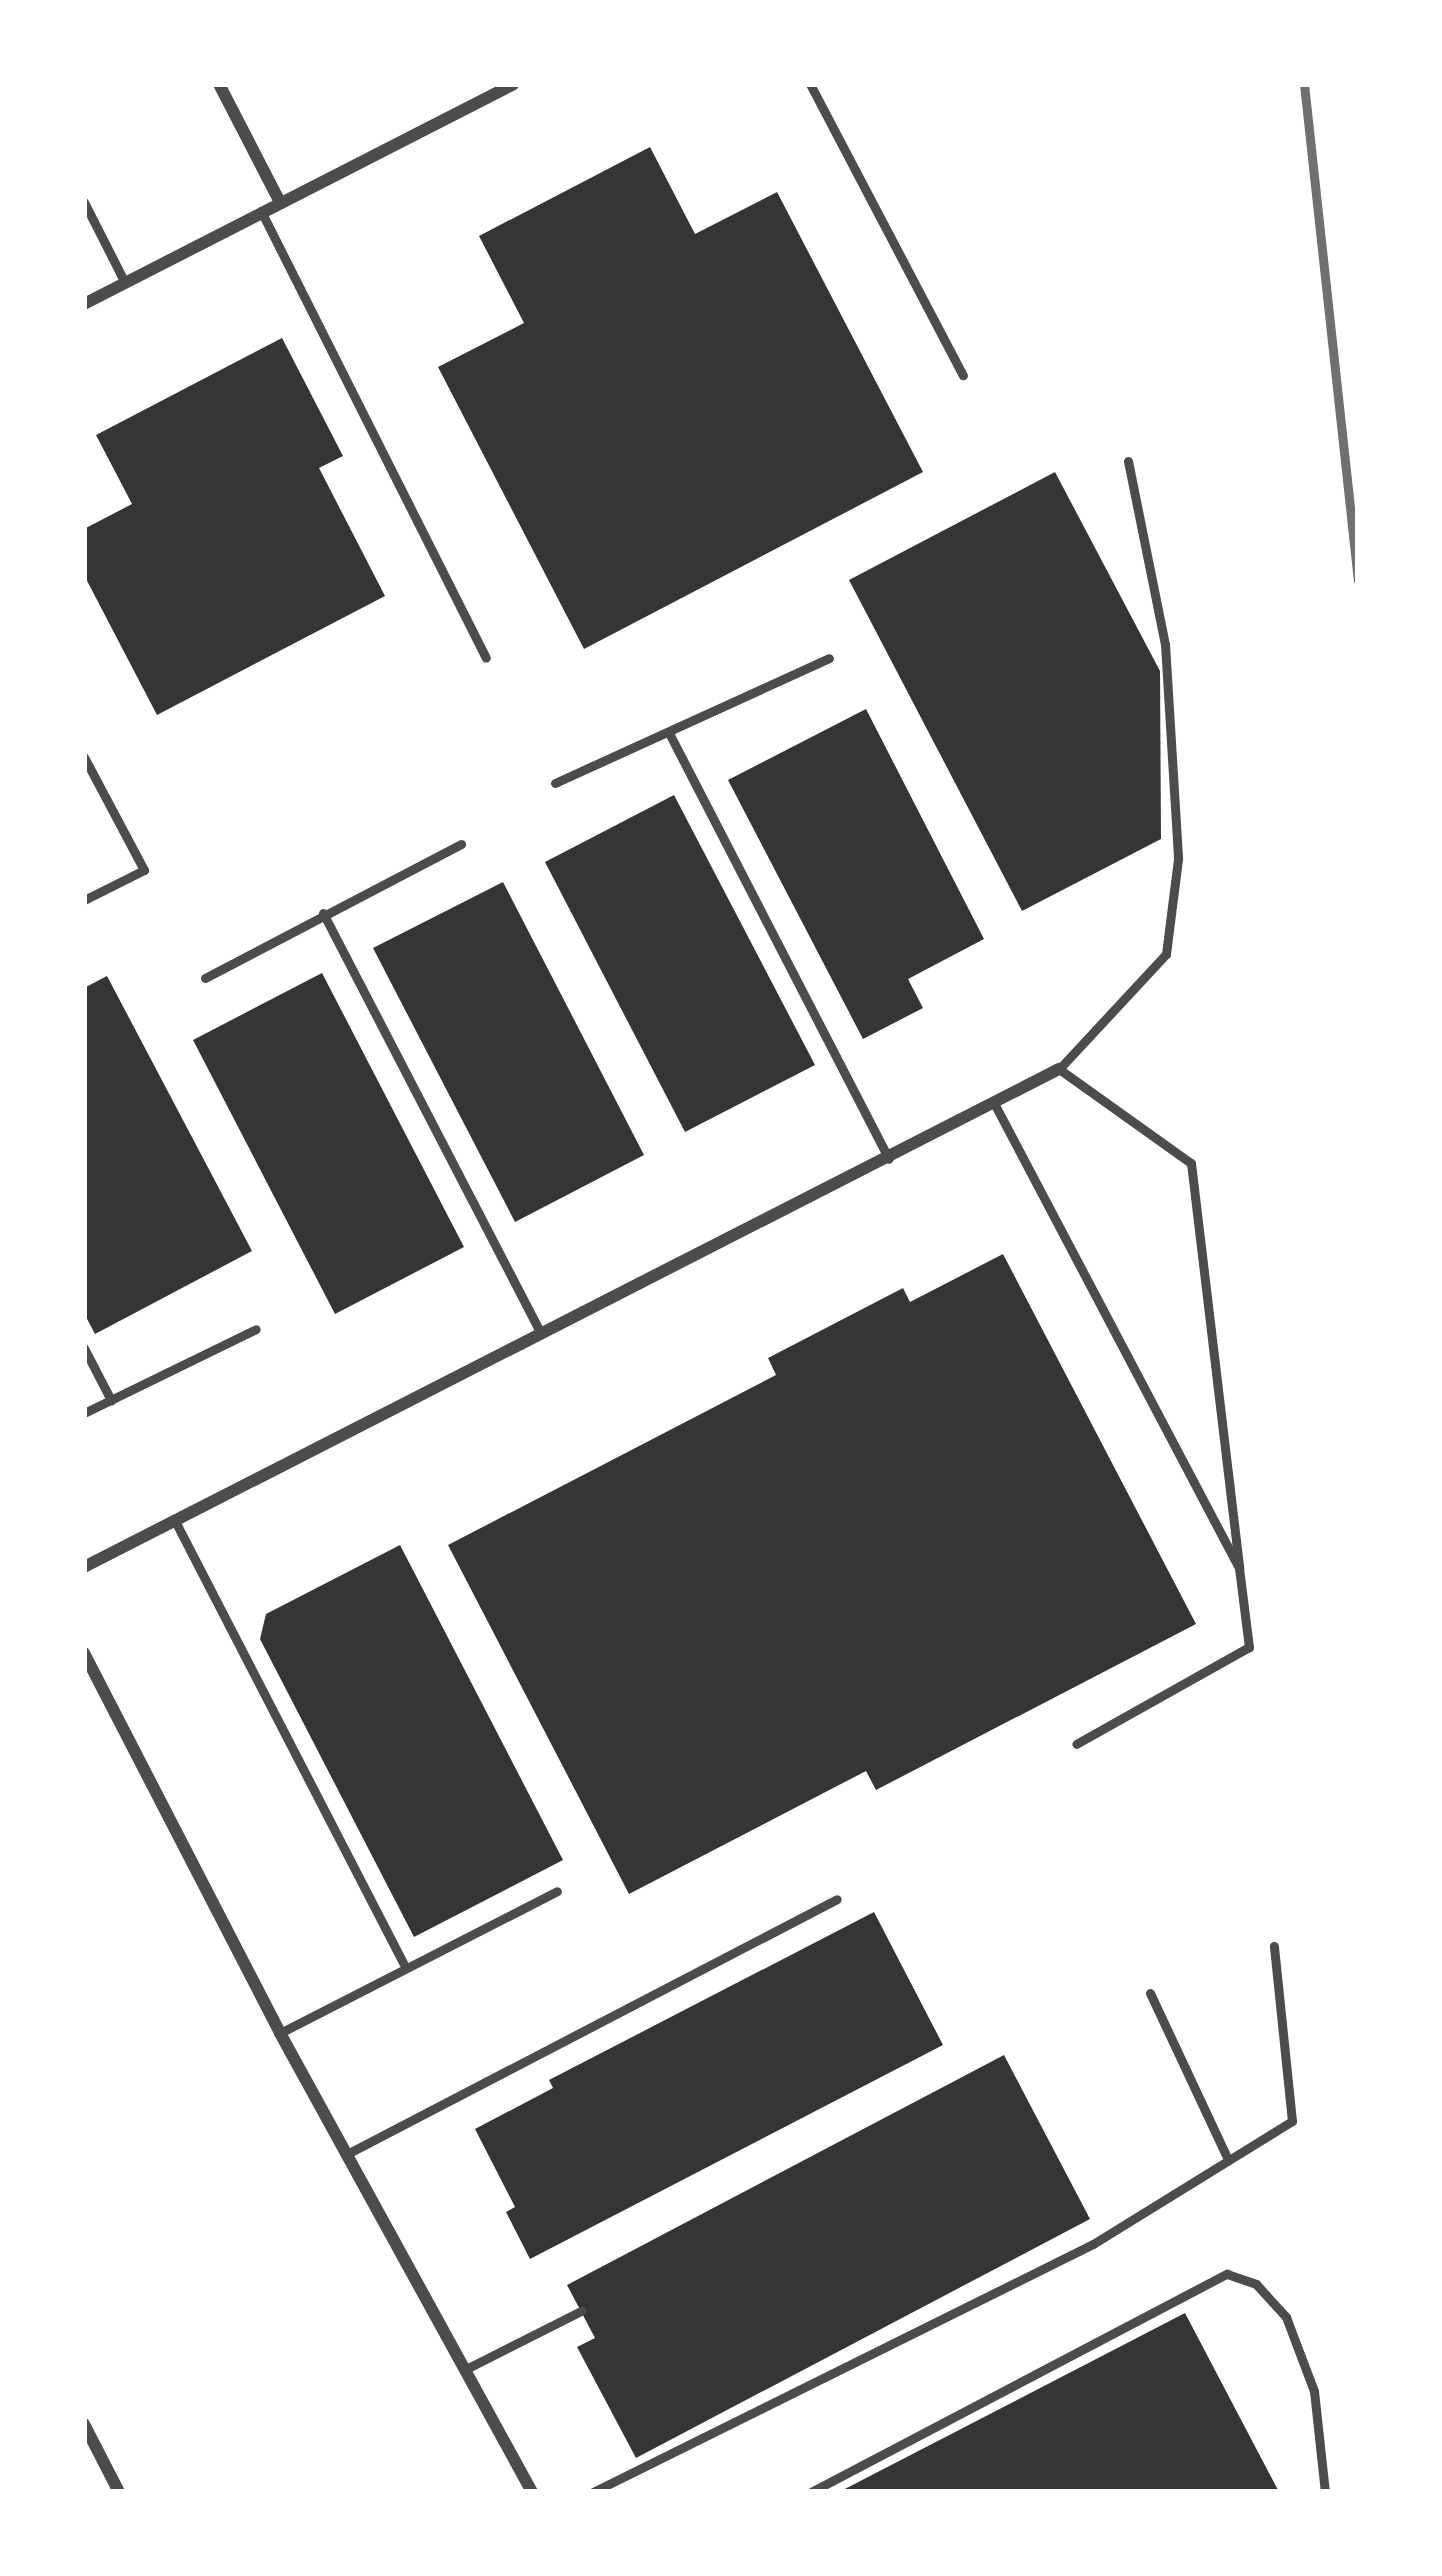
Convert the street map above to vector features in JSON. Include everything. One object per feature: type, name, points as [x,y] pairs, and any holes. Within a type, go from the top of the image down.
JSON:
[{"type":"street","points":[[219,84],[280,202]]},
{"type":"street","points":[[84,304],[513,84]]},
{"type":"street","points":[[84,1567],[1059,1070]]},
{"type":"street","points":[[84,1652],[280,2033],[532,2492]]},
{"type":"street","points":[[84,2424],[119,2492]]},
{"type":"lane","points":[[810,84],[963,374]]},
{"type":"lane","points":[[84,202],[124,281]]},
{"type":"lane","points":[[261,211],[486,658]]},
{"type":"lane","points":[[1076,1744],[1249,1647],[1190,1163],[1059,1070],[1166,954],[1178,860],[1165,644],[1128,461]]},
{"type":"lane","points":[[555,783],[829,658]]},
{"type":"lane","points":[[669,734],[889,1159]]},
{"type":"lane","points":[[84,757],[144,870],[84,900]]},
{"type":"lane","points":[[205,978],[461,844]]},
{"type":"lane","points":[[323,913],[542,1334]]},
{"type":"lane","points":[[995,1106],[1239,1568]]},
{"type":"lane","points":[[84,1413],[256,1329]]},
{"type":"lane","points":[[84,1348],[111,1400]]},
{"type":"lane","points":[[174,1519],[403,1964]]},
{"type":"lane","points":[[280,2033],[403,1964],[556,1891]]},
{"type":"lane","points":[[346,2154],[837,1899]]},
{"type":"lane","points":[[593,2492],[1093,2244],[1226,2155],[1292,2121],[1274,1946]]},
{"type":"lane","points":[[1150,1993],[1226,2155]]},
{"type":"lane","points":[[811,2492],[1227,2274],[1256,2284],[1286,2318],[1314,2391],[1325,2492]]},
{"type":"lane","points":[[468,2368],[581,2311]]},
{"type":"building","points":[[650,147],[695,234],[777,192],[923,472],[584,649],[438,367],[524,323],[479,236]]},
{"type":"building","points":[[282,338],[343,456],[319,468],[385,596],[157,715],[84,575],[84,529],[132,504],[96,435]]},
{"type":"building","points":[[1055,472],[1160,671],[1161,839],[1022,911],[849,580]]},
{"type":"building","points":[[866,709],[984,939],[908,979],[923,1008],[863,1039],[728,780]]},
{"type":"building","points":[[674,795],[815,1065],[685,1132],[545,862]]},
{"type":"building","points":[[503,882],[644,1155],[515,1222],[373,948]]},
{"type":"building","points":[[322,973],[464,1247],[335,1314],[193,1040]]},
{"type":"building","points":[[107,976],[252,1251],[95,1334],[84,1313],[84,988]]},
{"type":"building","points":[[1003,1254],[1196,1624],[876,1790],[866,1771],[629,1894],[448,1545],[776,1375],[768,1358],[903,1288],[910,1302]]},
{"type":"building","points":[[400,1545],[563,1860],[414,1937],[260,1639],[266,1614]]},
{"type":"building","points":[[874,1912],[943,2045],[530,2259],[506,2212],[515,2207],[475,2129],[553,2088],[549,2080]]},
{"type":"building","points":[[1004,2055],[1090,2219],[636,2458],[577,2347],[595,2338],[567,2285]]},
{"type":"building","points":[[1185,2313],[1279,2492],[839,2492]]},
{"type":"railway","points":[[1304,84],[1358,580]]}]
